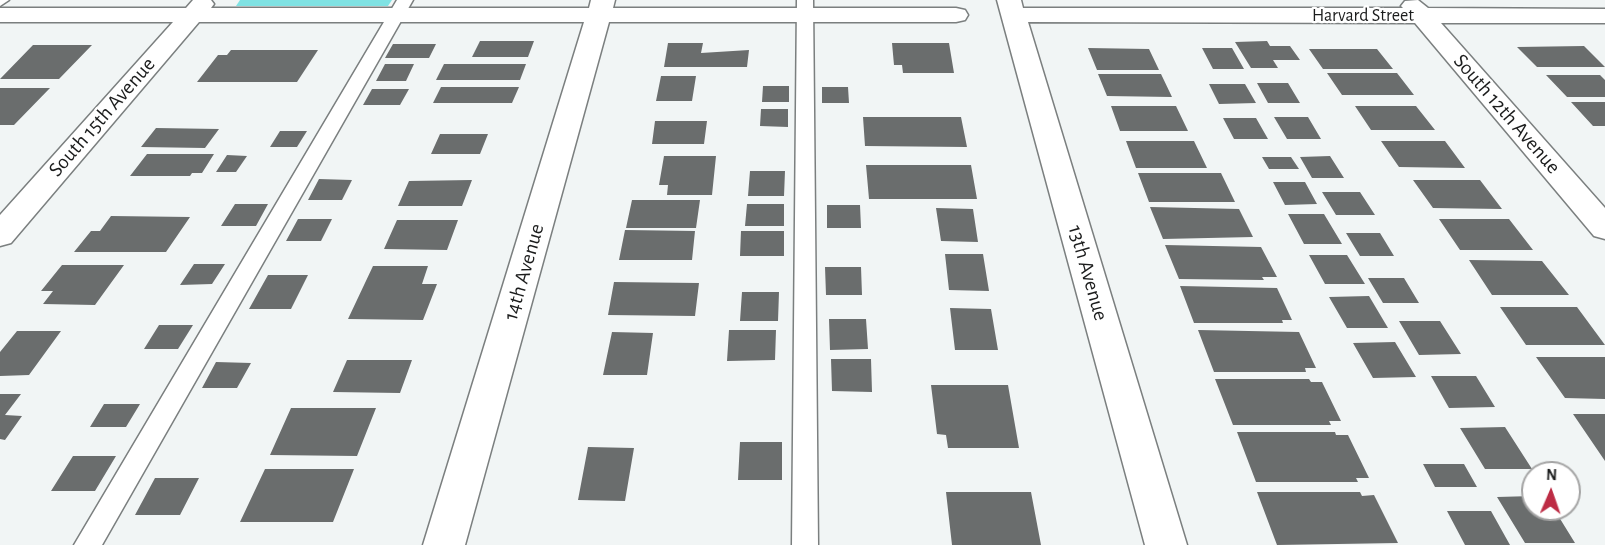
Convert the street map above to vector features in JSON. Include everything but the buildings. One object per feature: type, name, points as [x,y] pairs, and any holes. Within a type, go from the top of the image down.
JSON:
[{"type":"street","name":"14th Avenue","points":[[444,545],[601,7]]},
{"type":"street","points":[[0,15],[198,8],[805,7],[956,15]]},
{"type":"street","name":"Harvard Street","points":[[1011,7],[1415,8],[1605,16]]},
{"type":"street","name":"13th Avenue","points":[[1011,7],[1166,545]]},
{"type":"street","name":"South 15th Avenue","points":[[0,235],[198,8]]},
{"type":"street","name":"South 12th Avenue","points":[[1415,8],[1605,228]]},
{"type":"lane","points":[[805,7],[805,545]]},
{"type":"lane","points":[[87,545],[400,8]]},
{"type":"shaded area","points":[[240,0],[392,0],[388,6],[236,6]]}]
